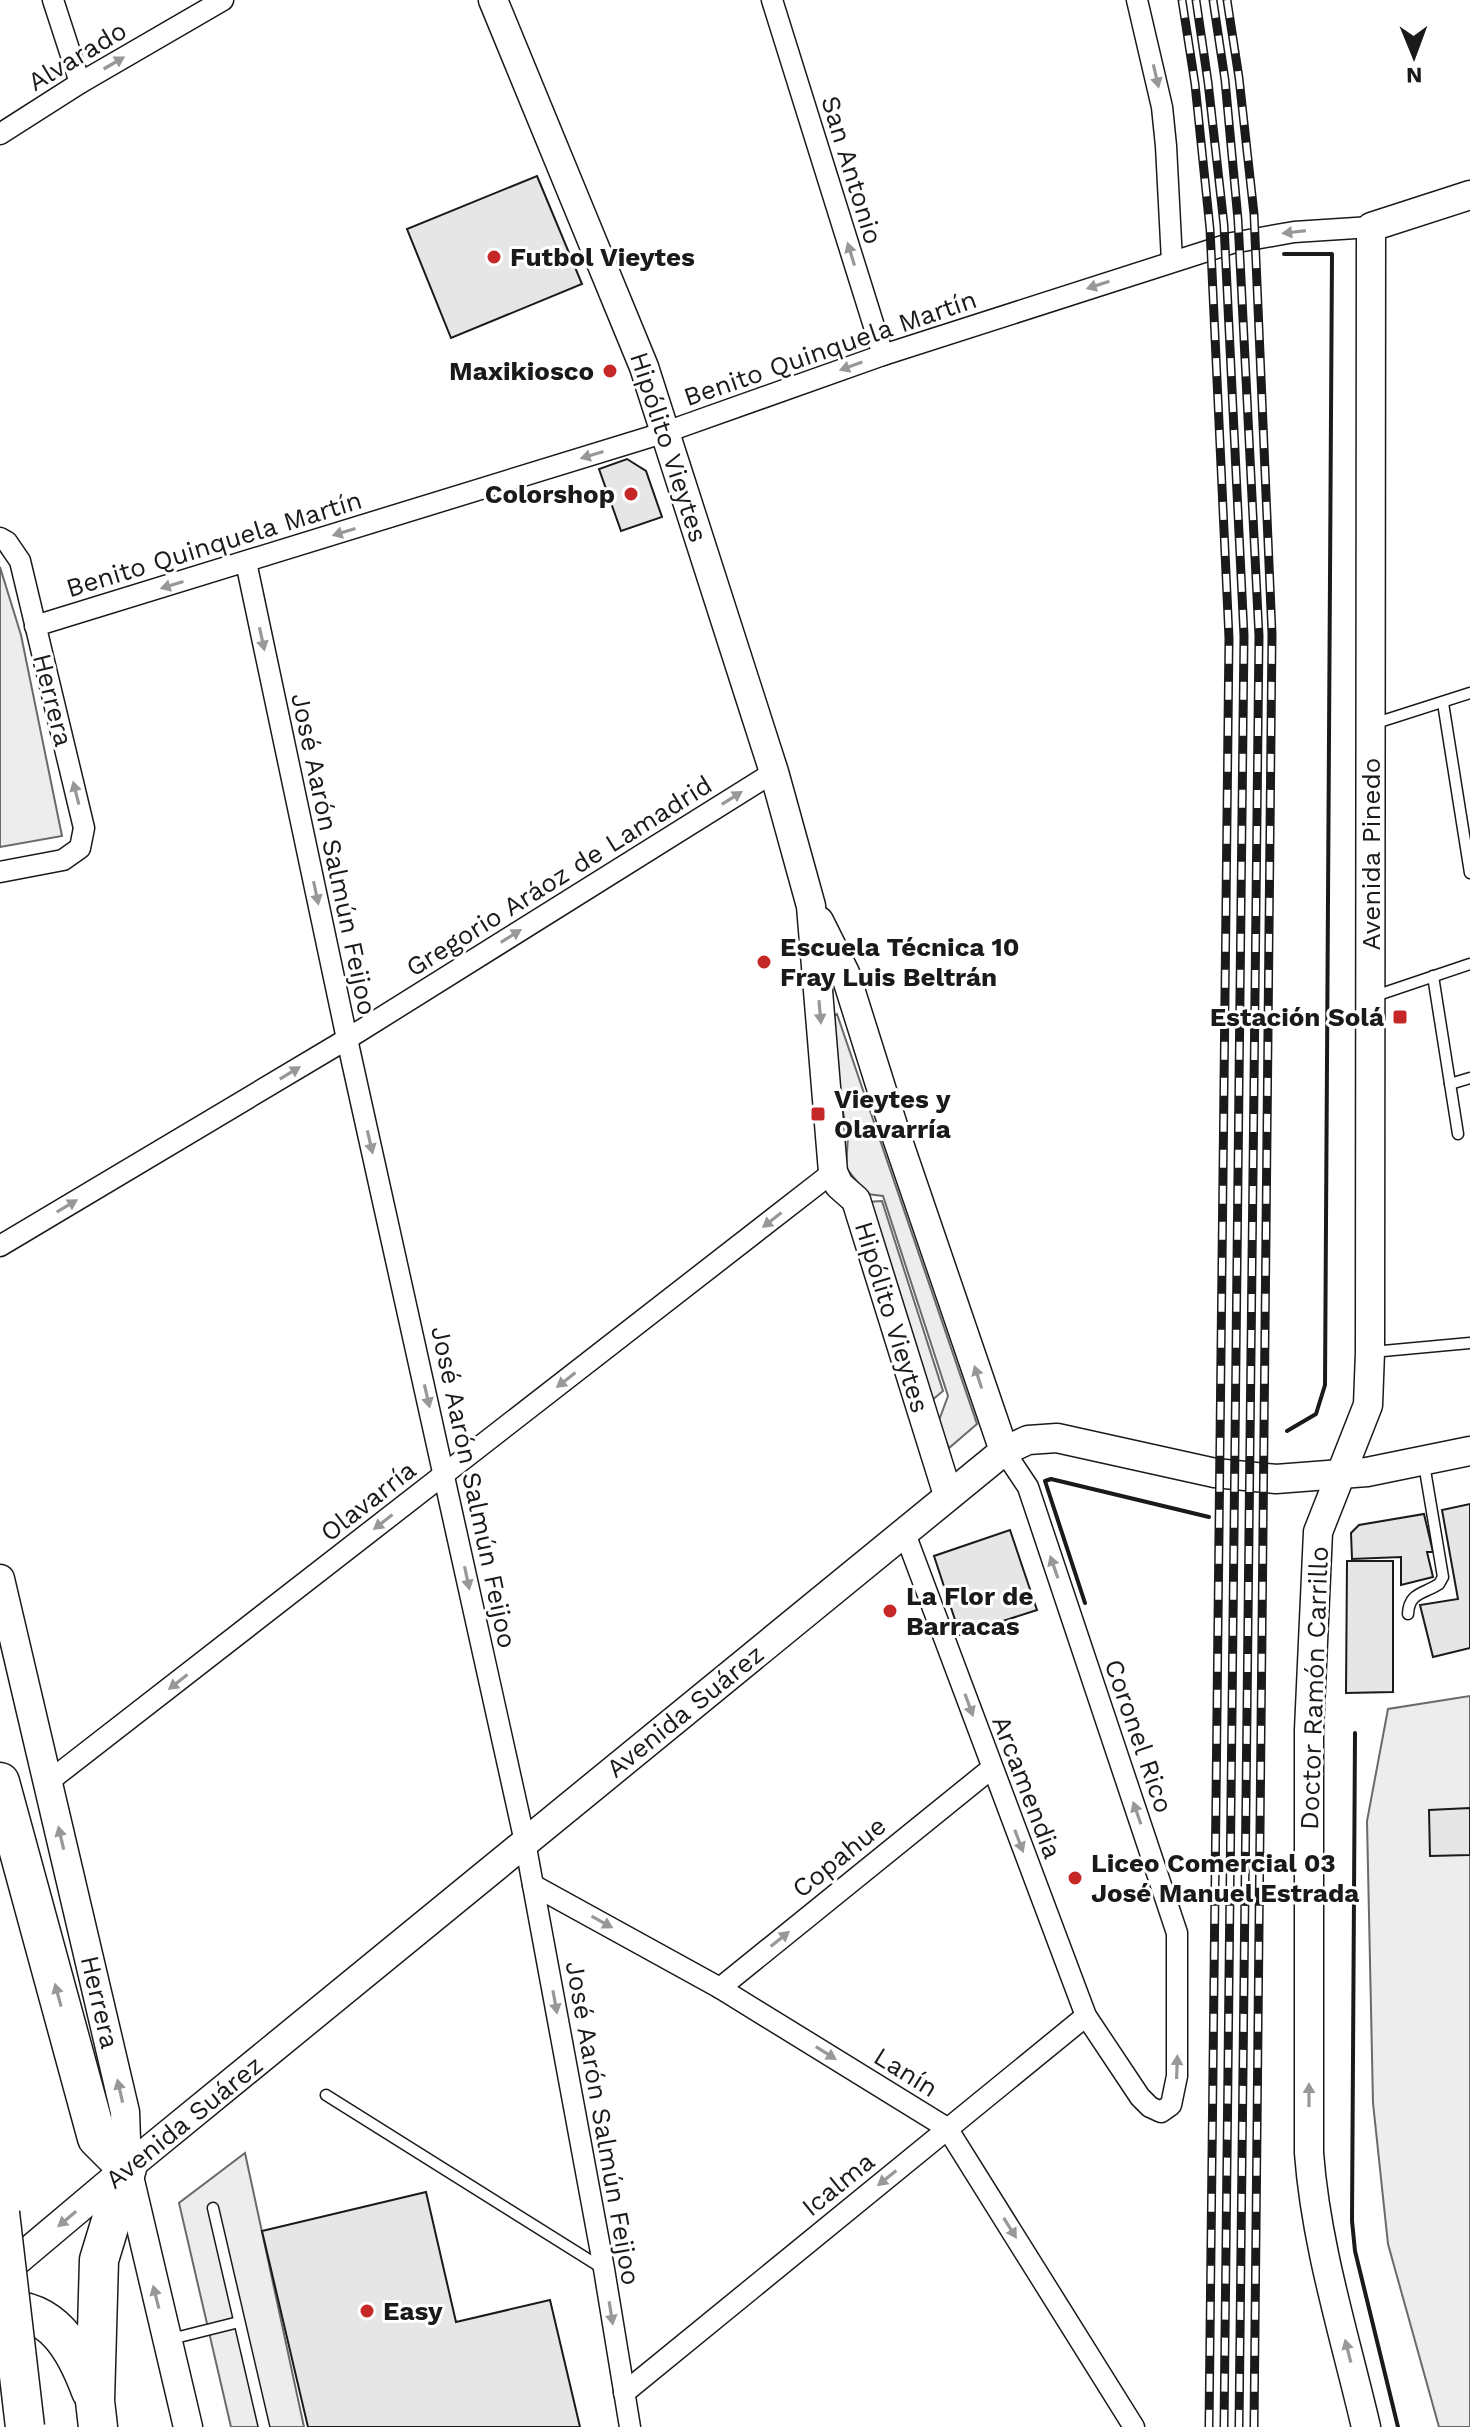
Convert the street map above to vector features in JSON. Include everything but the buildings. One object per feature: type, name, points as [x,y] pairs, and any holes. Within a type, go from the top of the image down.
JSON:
[{"type":"highway","points":[[0,1782],[97,2138],[127,2168],[99,2260],[97,2414]]},
{"type":"highway","points":[[0,2213],[25,2427]]},
{"type":"highway","points":[[0,2310],[23,2312],[45,2320],[58,2330],[74,2350],[97,2414]]},
{"type":"highway","points":[[0,2348],[14,2427]]},
{"type":"main road","name":"Hipólito Vieytes","points":[[493,0],[644,367],[774,772],[811,906],[833,1172],[839,1185],[856,1200],[948,1495]]},
{"type":"main road","points":[[1371,227],[1470,195]]},
{"type":"main road","name":"Avenida Pinedo","points":[[1340,1476],[1368,1405],[1370,1352],[1371,227]]},
{"type":"main road","name":"Hipólito Vieytes","points":[[811,906],[845,973],[895,1132],[1004,1451]]},
{"type":"main road","name":"Avenida Suárez","points":[[0,2275],[1004,1451],[1028,1440],[1057,1438],[1215,1473],[1276,1479],[1340,1476],[1470,1451]]},
{"type":"main road","name":"Doctor Ramón Carrillo","points":[[1340,1476],[1318,1532],[1309,1742],[1309,2153],[1314,2205],[1366,2427]]},
{"type":"main road","name":"Herrera","points":[[0,1579],[125,2112],[127,2168],[188,2427]]},
{"type":"street","points":[[53,0],[80,83]]},
{"type":"street","name":"Alvarado","points":[[0,134],[80,83],[223,0]]},
{"type":"street","name":"San Antonio","points":[[772,0],[883,355]]},
{"type":"street","points":[[1137,0],[1162,107],[1172,261]]},
{"type":"street","name":"Benito Quinquela Martín","points":[[35,626],[666,432],[883,355],[1232,243],[1303,231],[1371,227]]},
{"type":"street","name":"Herrera","points":[[0,538],[7,542],[20,561],[84,828],[80,848],[63,860],[0,872]]},
{"type":"street","name":"José Aarón Salmún Feijoo","points":[[246,562],[347,1039],[525,1842],[630,2427]]},
{"type":"street","name":"Gregorio Aráoz de Lamadrid","points":[[0,1246],[347,1039],[774,772]]},
{"type":"street","name":"Olavarría","points":[[48,1782],[833,1172]]},
{"type":"street","name":"Coronel Rico","points":[[1004,1451],[1028,1487],[1177,1933],[1177,2076],[1171,2105],[1161,2112],[1140,2097]]},
{"type":"street","name":"Arcamendia","points":[[904,1531],[1086,2016],[1140,2097]]},
{"type":"street","name":"Copahue","points":[[720,1988],[992,1768]]},
{"type":"street","name":"Lanín","points":[[533,1885],[720,1988],[947,2128],[1134,2427]]},
{"type":"street","name":"Icalma","points":[[624,2393],[1086,2016]]},
{"type":"lane","points":[[1371,724],[1470,693]]},
{"type":"lane","points":[[1443,703],[1470,873]]},
{"type":"lane","points":[[1370,998],[1470,964]]},
{"type":"lane","points":[[1433,976],[1458,1134]]},
{"type":"lane","points":[[1450,1084],[1470,1078]]},
{"type":"lane","points":[[1370,1352],[1470,1343]]},
{"type":"lane","points":[[1408,1614],[1412,1598],[1439,1584],[1443,1577],[1423,1462]]},
{"type":"lane","points":[[326,2095],[604,2269]]},
{"type":"lane","points":[[213,2208],[264,2427]]},
{"type":"lane","points":[[167,2340],[239,2322]]},
{"type":"shaded area","points":[[0,567],[21,635],[62,836],[0,847]]},
{"type":"shaded area","points":[[837,1014],[977,1424],[949,1448],[938,1423],[948,1396],[883,1196],[867,1194],[846,1168],[848,1136],[828,1019]]},
{"type":"shaded area","points":[[882,1201],[943,1391],[931,1401],[866,1202]]},
{"type":"shaded area","points":[[1470,1696],[1470,2427],[1439,2427],[1388,2244],[1373,2103],[1367,1821],[1388,1709]]},
{"type":"shaded area","points":[[245,2153],[304,2427],[231,2427],[179,2203]]},
{"type":"railway","points":[[1182,0],[1195,84],[1210,229],[1229,638],[1209,2427]]},
{"type":"railway","points":[[1196,0],[1224,225],[1244,636],[1224,2427]]},
{"type":"railway","points":[[1213,0],[1225,80],[1238,220],[1259,636],[1239,2427]]},
{"type":"railway","points":[[1227,0],[1254,214],[1272,634],[1254,2427]]},
{"type":"wall","points":[[1284,254],[1332,254],[1325,1385],[1316,1414],[1287,1431]]},
{"type":"wall","points":[[1085,1603],[1045,1481],[1051,1479],[1209,1517]]},
{"type":"wall","points":[[1355,1733],[1352,2221],[1355,2251],[1398,2427]]},
{"type":"place","name":"Futbol Vieytes","points":[[494,257]]},
{"type":"place","name":"Maxikiosco","points":[[610,371]]},
{"type":"place","name":"Colorshop","points":[[631,494]]},
{"type":"place","name":"Escuela Técnica 10 Fray Luis Beltrán","points":[[764,962]]},
{"type":"place","name":"Estación Solá","points":[[1400,1017]]},
{"type":"place","name":"Vieytes y Olavarría","points":[[818,1114]]},
{"type":"place","name":"La Flor de Barracas","points":[[890,1611]]},
{"type":"place","name":"Liceo Comercial 03 José Manuel Estrada","points":[[1075,1878]]},
{"type":"place","name":"Easy","points":[[367,2311]]}]
